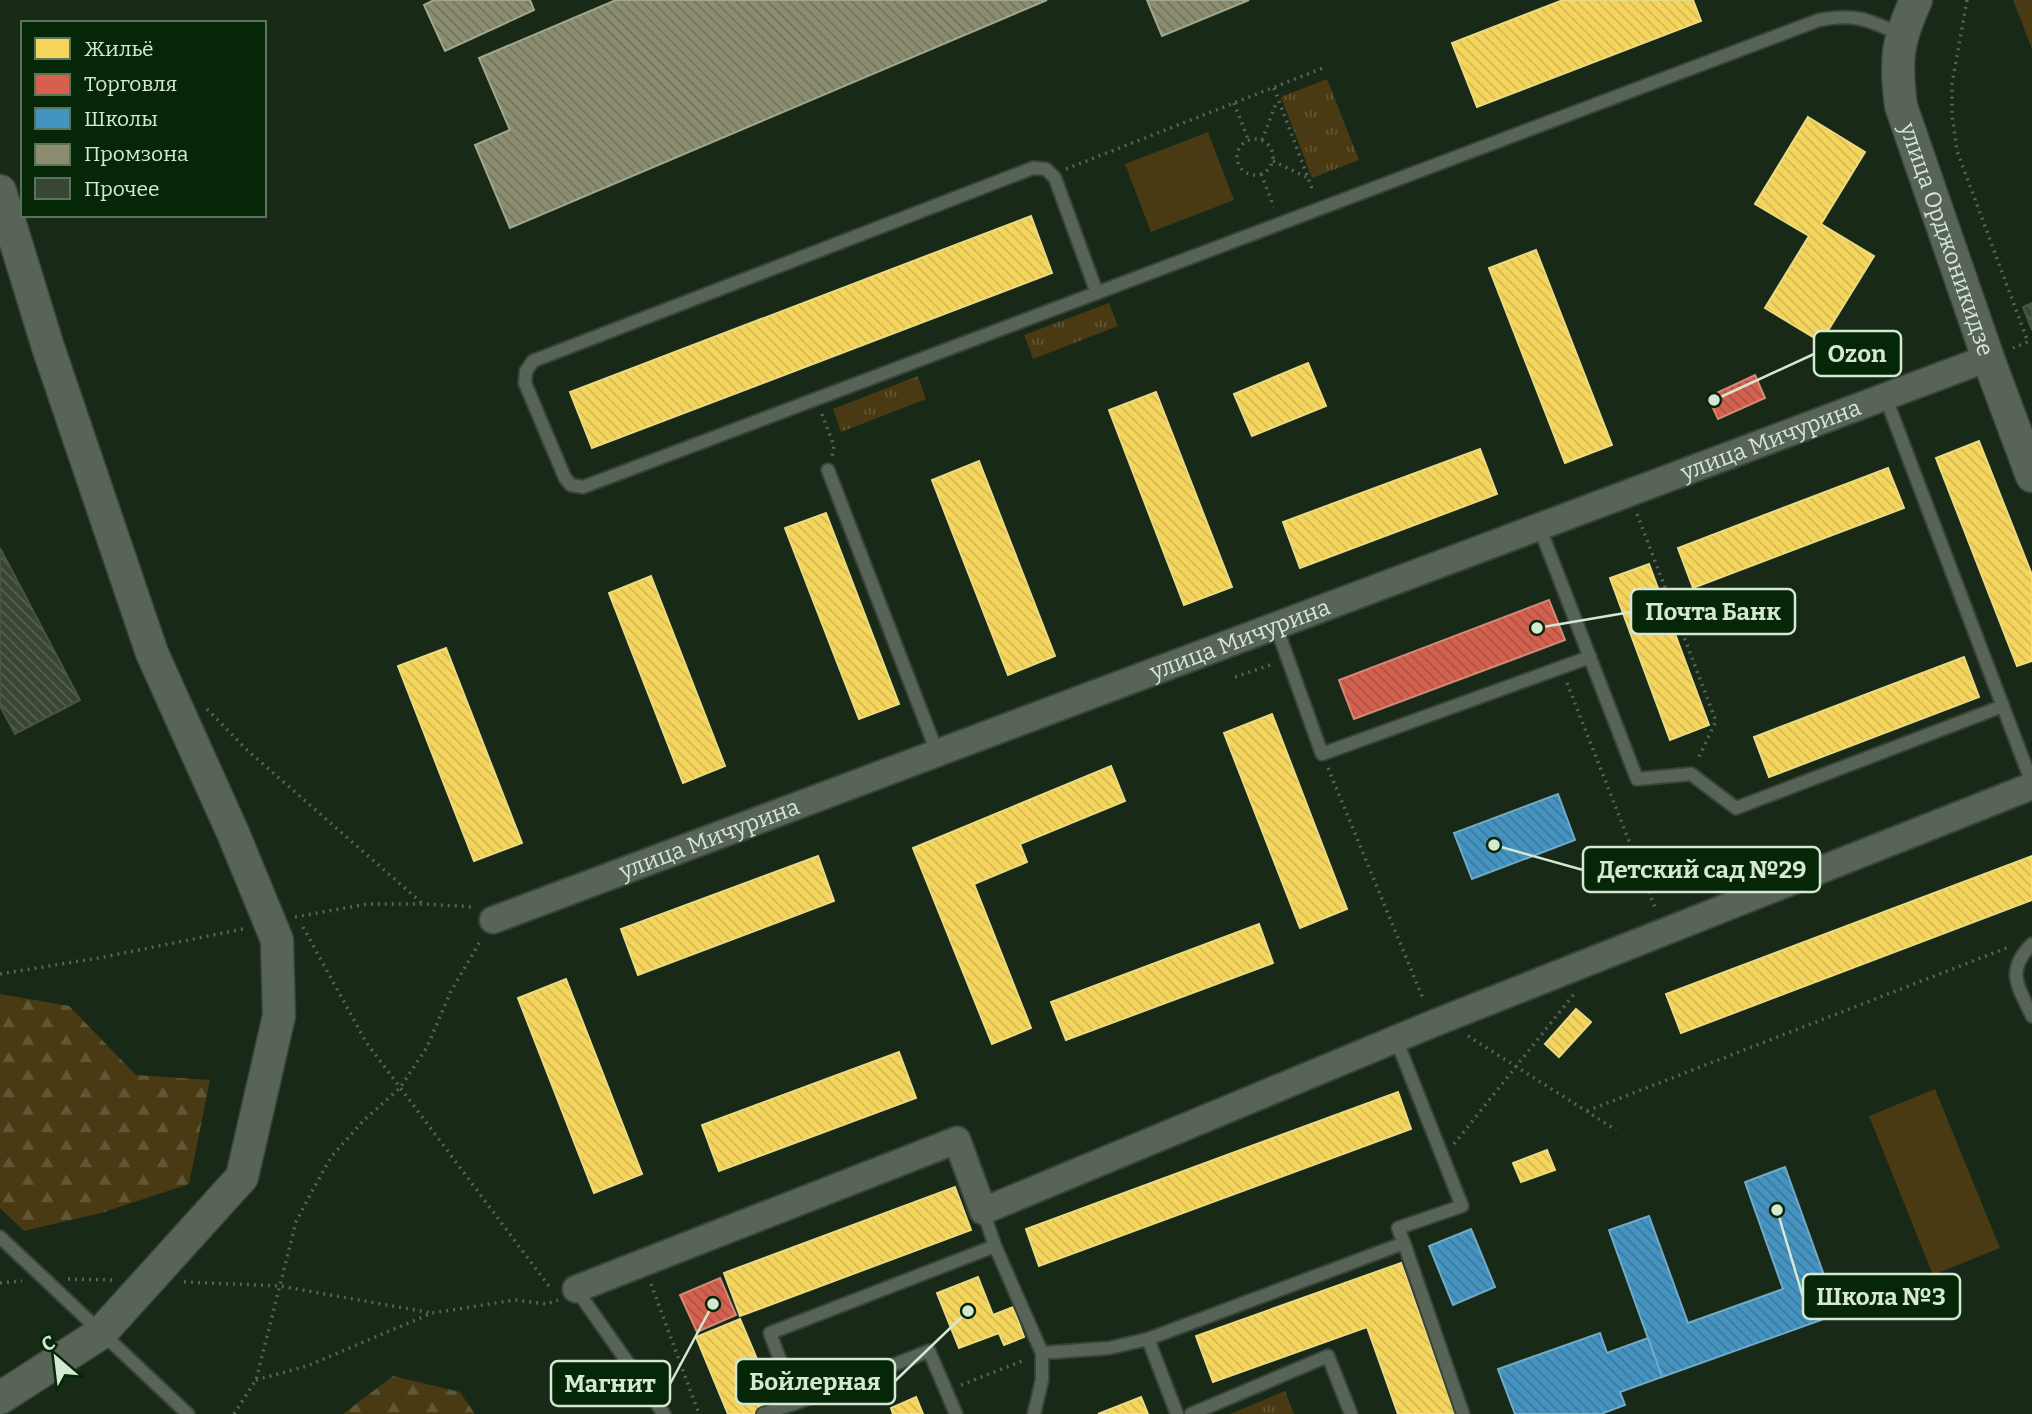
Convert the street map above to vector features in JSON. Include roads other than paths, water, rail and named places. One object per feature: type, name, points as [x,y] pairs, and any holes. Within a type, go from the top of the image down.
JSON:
[{"type":"street","name":"улица Орджоникидзе","points":[[1916,0],[1897,55],[1897,78],[1902,106],[1988,358],[2032,476]]},
{"type":"street","points":[[0,191],[48,347],[152,653],[233,834],[283,920],[276,940],[279,1016],[242,1177],[101,1332],[0,1398]]},
{"type":"street","name":"улица Мичурина","points":[[493,920],[1988,358]]},
{"type":"street","points":[[567,1294],[957,1140],[983,1211],[1396,1039],[2032,784]]},
{"type":"lane","points":[[1097,293],[1055,178],[1046,169],[1033,168],[533,361],[526,371],[525,383],[565,478],[571,485],[583,487],[1097,293],[1819,20],[1843,16],[1860,18],[1902,35]]},
{"type":"lane","points":[[1885,396],[2032,784]]},
{"type":"lane","points":[[828,470],[937,752]]},
{"type":"lane","points":[[1539,526],[1637,779],[1691,774],[1736,808],[2003,706]]},
{"type":"lane","points":[[1276,626],[1322,754],[1590,657]]},
{"type":"lane","points":[[2026,943],[2015,979],[2032,1016]]},
{"type":"lane","points":[[1396,1039],[1462,1206],[1398,1228],[1463,1414]]},
{"type":"lane","points":[[983,1211],[995,1246],[1042,1353],[1042,1380],[1034,1414]]},
{"type":"lane","points":[[0,1237],[188,1414]]},
{"type":"lane","points":[[1042,1353],[1109,1348],[1148,1339],[1404,1243]]},
{"type":"lane","points":[[796,1403],[769,1333],[995,1246]]},
{"type":"lane","points":[[567,1294],[664,1414]]},
{"type":"lane","points":[[1148,1339],[1177,1414]]},
{"type":"lane","points":[[763,1414],[929,1351],[956,1414]]},
{"type":"lane","points":[[1191,1414],[1328,1356],[1351,1414]]},
{"type":"place","name":"Ozon","points":[[1714,400]]},
{"type":"place","name":"Почта Банк","points":[[1537,628]]},
{"type":"place","name":"Детский сад №29","points":[[1494,845]]},
{"type":"place","name":"Школа №3","points":[[1777,1210]]},
{"type":"place","name":"Магнит","points":[[713,1304]]},
{"type":"place","name":"Бойлерная","points":[[968,1311]]}]
